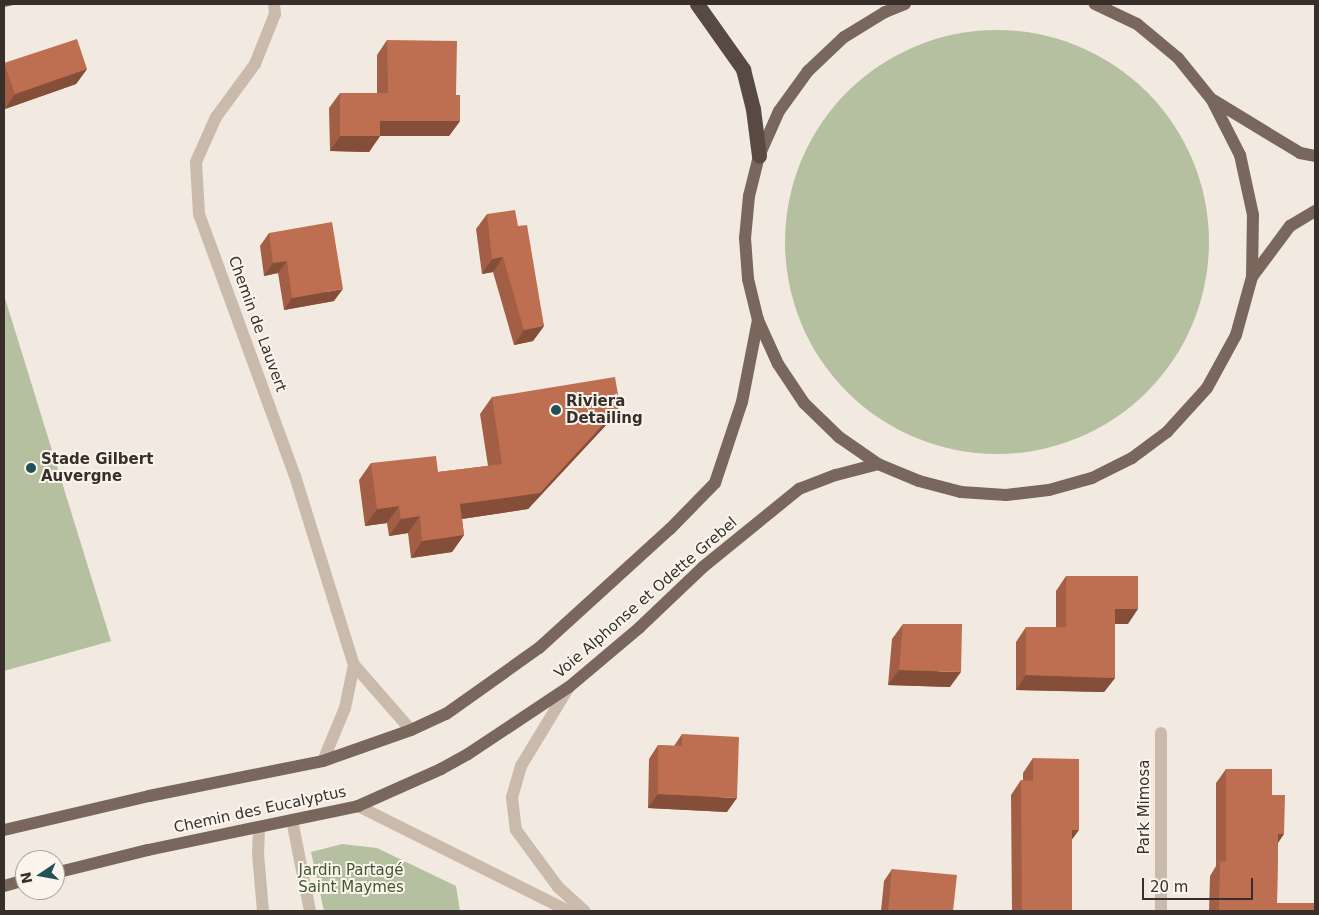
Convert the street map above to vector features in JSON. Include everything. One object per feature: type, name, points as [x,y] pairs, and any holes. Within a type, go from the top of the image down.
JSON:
[{"type":"highway","points":[[697,4],[743,69],[753,109],[759,156]]},
{"type":"main road","points":[[905,4],[885,12],[844,37],[808,71],[779,111],[759,156],[749,196],[745,238],[748,279],[758,320],[778,364],[804,404],[839,437],[878,464],[919,482],[961,492],[1006,495],[1049,490],[1092,478],[1132,458],[1167,432],[1207,388],[1236,335],[1252,277],[1253,215],[1246,181],[1240,155],[1212,100],[1178,58],[1158,41],[1137,24],[1095,4]]},
{"type":"main road","points":[[1212,100],[1300,153],[1315,156]]},
{"type":"main road","points":[[1252,277],[1290,226],[1315,211]]},
{"type":"main road","points":[[4,830],[149,796],[323,761],[411,730],[446,714],[539,648],[670,529],[715,483],[742,402],[758,320]]},
{"type":"main road","name":"Voie Alphonse et Odette Grebel","points":[[358,806],[441,769],[468,754],[569,687],[639,628],[704,567],[799,489],[836,475],[878,464]]},
{"type":"main road","name":"Chemin des Eucalyptus","points":[[65,871],[358,806]]},
{"type":"street","name":"Chemin de Lauvert","points":[[274,4],[275,14],[255,64],[216,116],[196,162],[199,214],[295,476],[354,665],[411,730]]},
{"type":"street","name":"Chemin de Lauvert","points":[[323,761],[345,708],[354,665]]},
{"type":"street","points":[[569,687],[520,766],[512,798],[516,830],[558,887],[585,911]]},
{"type":"street","name":"Park Mimosa","points":[[1161,733],[1161,911]]},
{"type":"street","name":"Chemin des Eucalyptus","points":[[358,806],[569,911]]},
{"type":"street","points":[[292,820],[310,911]]},
{"type":"street","points":[[259,827],[258,854],[263,911]]},
{"type":"green space","points":[[997,30],[1038,34],[1078,46],[1115,66],[1147,92],[1173,124],[1193,161],[1205,201],[1209,242],[1205,283],[1193,323],[1173,360],[1147,392],[1115,418],[1078,438],[1038,450],[997,454],[956,450],[916,438],[879,418],[847,392],[821,360],[801,323],[789,283],[785,242],[789,201],[801,161],[821,124],[847,92],[879,66],[916,46],[956,34]]},
{"type":"green space","name":"Stade Gilbert Auvergne","points":[[4,295],[111,641],[4,671]]},
{"type":"green space","name":"Jardin Partagé Saint Maymes","points":[[342,844],[377,848],[456,886],[460,911],[324,911],[311,852]]},
{"type":"building","points":[[77,39],[87,69],[15,94],[4,63]]},
{"type":"building","points":[[387,40],[457,41],[456,95],[460,95],[460,121],[380,121],[380,136],[340,136],[340,93],[388,93]]},
{"type":"building","points":[[515,210],[518,226],[527,225],[544,326],[524,330],[503,257],[492,259],[487,214]]},
{"type":"building","points":[[332,222],[343,289],[292,298],[287,261],[273,263],[269,233]]},
{"type":"building","points":[[615,377],[620,406],[540,493],[460,504],[464,535],[422,541],[420,516],[401,519],[399,506],[377,509],[371,463],[436,456],[438,472],[502,464],[492,397]]},
{"type":"building","points":[[1066,576],[1138,576],[1138,609],[1115,609],[1115,678],[1026,675],[1026,627],[1066,627]]},
{"type":"building","points":[[903,624],[962,624],[961,672],[899,670]]},
{"type":"building","points":[[682,734],[739,737],[737,798],[658,794],[658,745],[682,746]]},
{"type":"building","points":[[1033,758],[1079,759],[1079,830],[1072,830],[1072,911],[1022,911],[1021,780],[1033,781]]},
{"type":"building","points":[[1226,769],[1272,769],[1272,795],[1285,795],[1284,834],[1278,834],[1277,903],[1315,903],[1315,911],[1219,911],[1220,862],[1226,861]]},
{"type":"building","points":[[892,869],[957,875],[953,911],[888,911]]},
{"type":"place","name":"Riviera Detailing","points":[[556,410]]},
{"type":"place","name":"Stade Gilbert Auvergne","points":[[31,468]]}]
